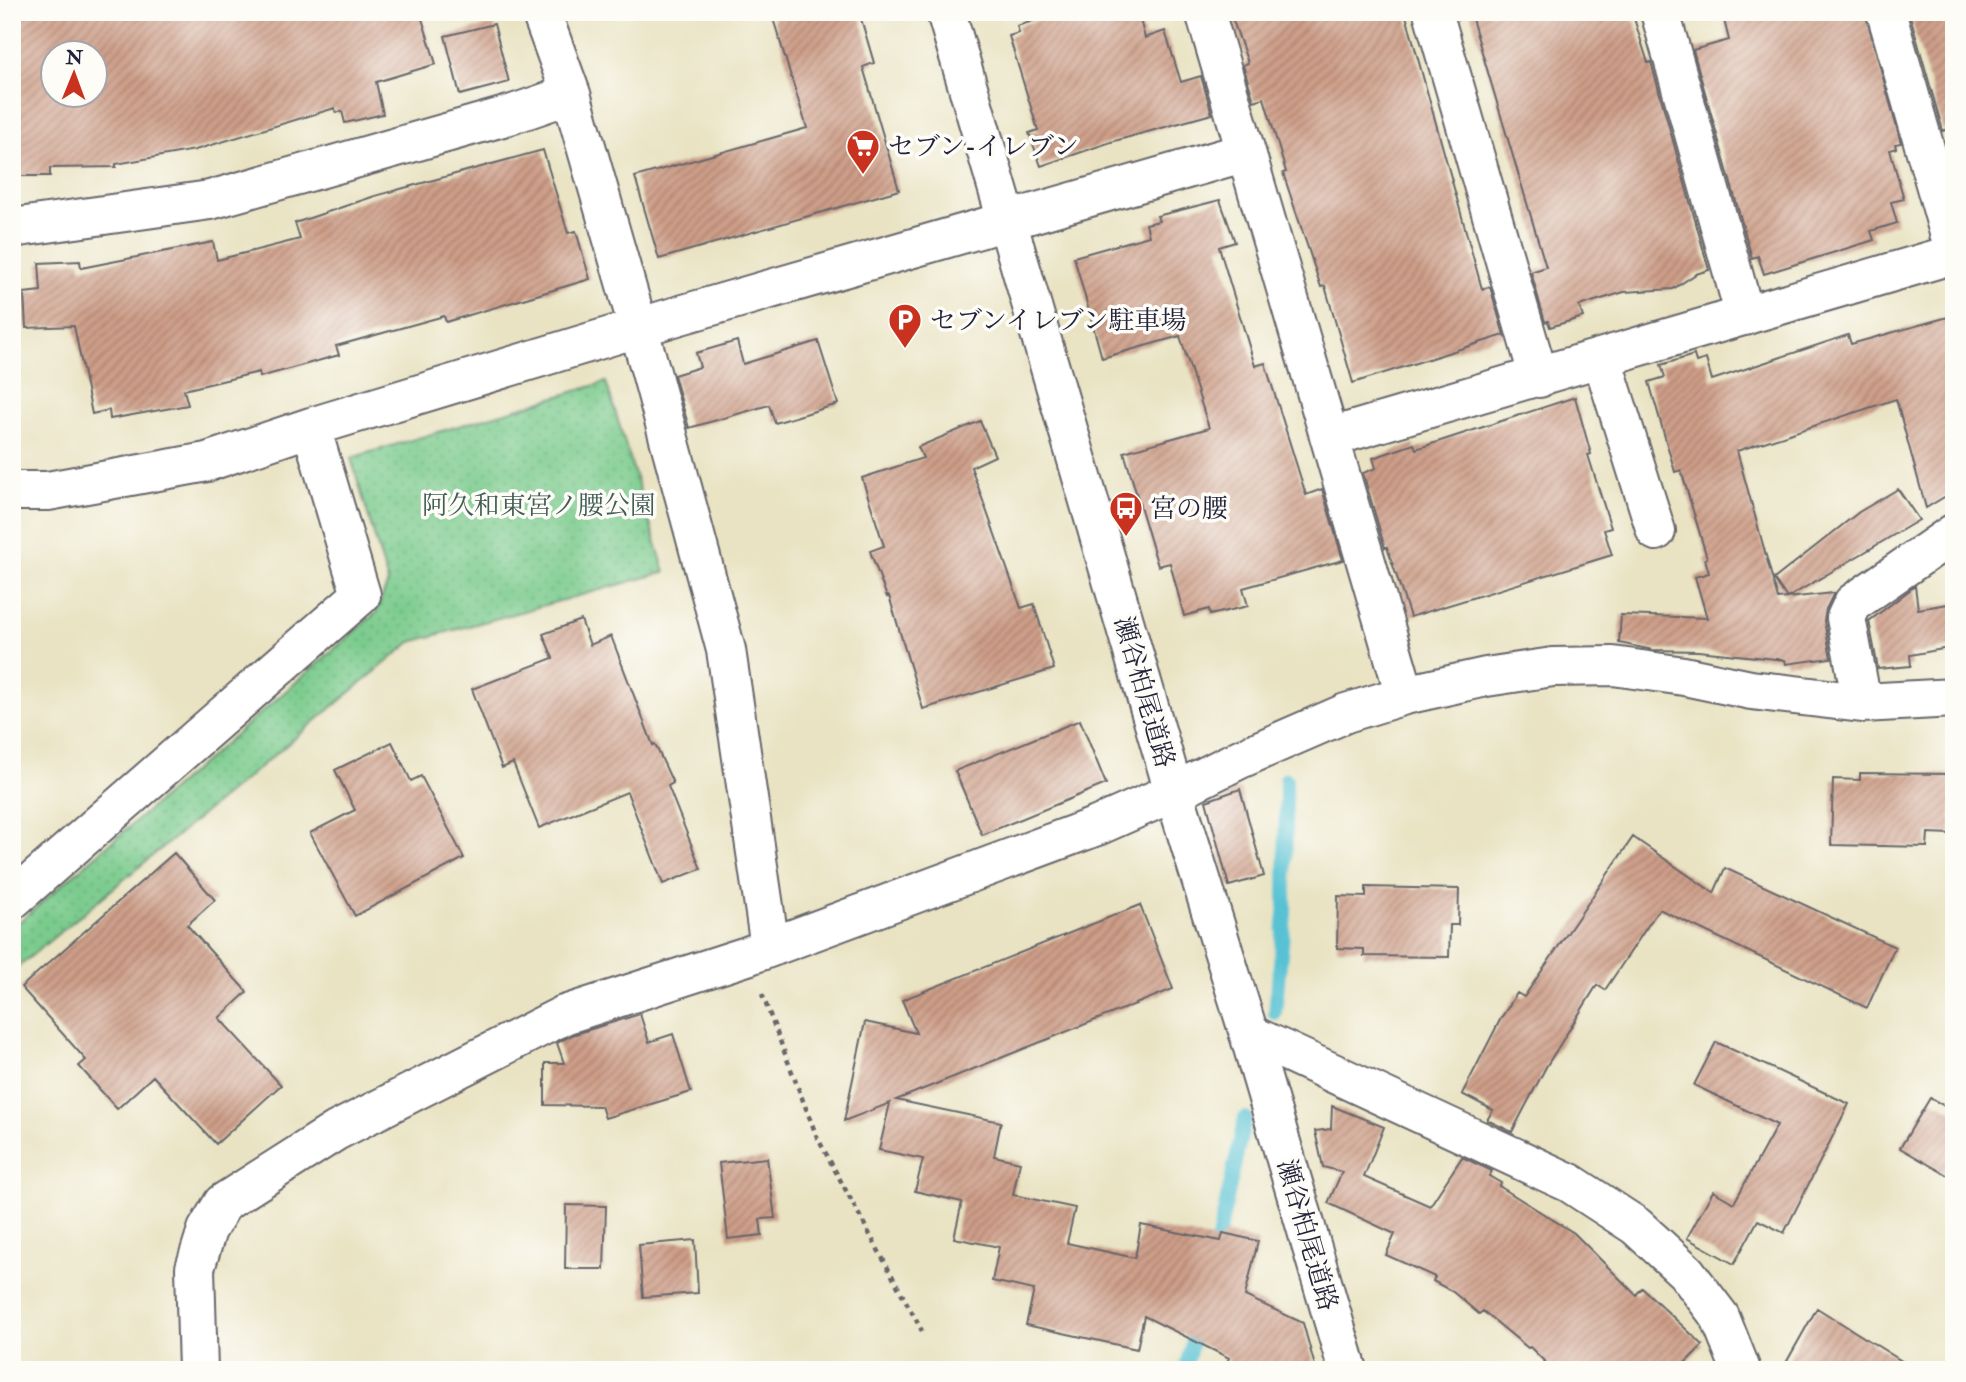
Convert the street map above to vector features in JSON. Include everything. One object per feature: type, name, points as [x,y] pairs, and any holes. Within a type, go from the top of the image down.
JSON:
[{"type":"street","points":[[541,12],[571,94],[726,650],[758,951]]},
{"type":"street","name":"瀬谷柏尾道路","points":[[946,12],[1174,792],[1348,1370]]},
{"type":"street","points":[[1205,12],[1405,695]]},
{"type":"street","points":[[1433,12],[1539,378]]},
{"type":"street","points":[[1660,12],[1745,316]]},
{"type":"street","points":[[1331,438],[1954,252],[1886,12]]},
{"type":"street","points":[[12,228],[211,200],[513,114],[571,94]]},
{"type":"street","points":[[12,491],[48,491],[207,462],[311,427],[638,328],[1246,152]]},
{"type":"street","points":[[1602,359],[1656,531]]},
{"type":"street","points":[[12,900],[361,595],[311,427]]},
{"type":"street","points":[[1862,704],[1846,618],[1853,603],[1954,533]]},
{"type":"street","points":[[198,1370],[195,1268],[206,1230],[223,1203],[336,1132],[564,1015],[758,951],[1097,825],[1346,713],[1405,695],[1486,677],[1553,667],[1613,666],[1684,676],[1751,690],[1862,704],[1954,698]]},
{"type":"street","points":[[1249,1034],[1570,1183],[1636,1226],[1685,1272],[1720,1317],[1741,1370]]},
{"type":"path","points":[[758,951],[817,1137],[922,1331]]},
{"type":"green space","name":"阿久和東宮ノ腰公園","points":[[606,382],[665,572],[411,642],[12,972],[12,928],[376,613],[388,582],[351,458]]},
{"type":"building","points":[[12,12],[420,12],[436,64],[376,82],[383,114],[345,123],[342,111],[336,113],[335,108],[195,150],[116,164],[116,167],[50,168],[50,176],[12,176]]},
{"type":"building","points":[[771,12],[859,12],[874,63],[863,67],[899,190],[659,259],[635,177],[807,128]]},
{"type":"building","points":[[1062,12],[1138,12],[1145,38],[1165,31],[1181,82],[1201,76],[1212,114],[1111,142],[1041,166],[1029,133],[1038,130],[1009,36],[1019,33],[1017,26]]},
{"type":"building","points":[[1230,12],[1405,12],[1482,289],[1490,287],[1504,335],[1353,383],[1325,286],[1321,287],[1283,173],[1286,172],[1264,98],[1254,101],[1243,65],[1248,63]]},
{"type":"building","points":[[1470,12],[1632,12],[1648,63],[1651,62],[1709,270],[1696,274],[1673,289],[1624,292],[1579,306],[1583,317],[1550,327],[1548,321],[1545,322],[1531,272],[1546,267]]},
{"type":"building","points":[[1722,12],[1865,12],[1901,143],[1895,144],[1896,148],[1890,150],[1904,199],[1891,202],[1897,223],[1871,231],[1874,240],[1764,274],[1758,256],[1752,258],[1693,50],[1729,40]]},
{"type":"building","points":[[1909,12],[1954,12],[1954,127],[1943,131]]},
{"type":"building","points":[[494,24],[509,82],[460,95],[445,36]]},
{"type":"building","points":[[543,150],[568,233],[576,231],[590,279],[446,322],[444,316],[336,346],[339,355],[260,377],[259,372],[184,390],[188,405],[110,419],[109,410],[92,414],[74,326],[26,328],[24,293],[41,291],[39,263],[80,261],[81,268],[213,242],[217,260],[300,239],[295,223],[375,196]]},
{"type":"building","points":[[1220,200],[1235,242],[1219,247],[1255,366],[1265,363],[1306,495],[1322,489],[1343,560],[1243,588],[1248,606],[1210,615],[1209,609],[1184,616],[1170,563],[1158,566],[1124,452],[1209,428],[1180,336],[1102,358],[1074,257],[1149,236],[1146,224],[1159,221],[1157,216]]},
{"type":"building","points":[[1948,317],[1954,339],[1954,491],[1926,508],[1896,399],[1737,451],[1778,599],[1834,593],[1826,609],[1824,621],[1831,658],[1786,664],[1785,660],[1698,651],[1653,650],[1619,643],[1621,615],[1707,618],[1695,577],[1709,573],[1705,559],[1707,558],[1681,470],[1675,472],[1649,382],[1665,377],[1661,365],[1694,355],[1696,362],[1706,359],[1712,380],[1848,335],[1851,344]]},
{"type":"building","points":[[737,341],[743,364],[818,341],[838,404],[775,423],[769,405],[689,428],[674,375],[700,367],[696,353]]},
{"type":"building","points":[[1575,397],[1591,454],[1588,455],[1611,528],[1604,530],[1612,555],[1410,617],[1387,547],[1385,548],[1363,473],[1376,468],[1373,458],[1414,444],[1416,449]]},
{"type":"building","points":[[980,421],[995,456],[971,467],[1021,608],[1034,604],[1054,669],[923,709],[889,596],[887,597],[870,551],[884,546],[862,478],[923,458],[918,447]]},
{"type":"building","points":[[1898,489],[1919,520],[1787,598],[1774,579],[1859,512]]},
{"type":"building","points":[[1915,586],[1918,609],[1954,603],[1954,647],[1910,655],[1911,666],[1878,669],[1869,621]]},
{"type":"building","points":[[581,620],[590,645],[611,636],[653,745],[655,744],[673,783],[668,786],[701,869],[663,884],[627,792],[539,828],[513,763],[502,768],[472,689],[553,658],[543,634]]},
{"type":"building","points":[[1080,720],[1106,784],[982,835],[955,771]]},
{"type":"building","points":[[392,742],[411,781],[421,776],[464,858],[355,916],[310,833],[355,810],[335,770]]},
{"type":"building","points":[[1860,773],[1952,774],[1951,834],[1928,833],[1927,847],[1831,845],[1833,779],[1860,780]]},
{"type":"building","points":[[1240,789],[1264,876],[1229,886],[1206,801]]},
{"type":"building","points":[[1633,837],[1714,893],[1725,868],[1895,947],[1867,1008],[1659,909],[1605,990],[1597,985],[1546,1067],[1512,1132],[1487,1120],[1493,1110],[1462,1094],[1517,993],[1524,997]]},
{"type":"building","points":[[174,853],[215,900],[187,925],[247,992],[219,1018],[281,1085],[216,1144],[153,1076],[117,1109],[79,1066],[86,1060],[21,987]]},
{"type":"building","points":[[1366,887],[1459,889],[1458,925],[1450,925],[1449,957],[1364,956],[1364,949],[1337,948],[1338,896],[1366,897]]},
{"type":"building","points":[[1140,905],[1173,989],[896,1100],[1001,1122],[994,1156],[1020,1162],[1013,1195],[1075,1208],[1067,1243],[1135,1258],[1141,1225],[1221,1241],[1223,1233],[1258,1241],[1245,1296],[1303,1323],[1316,1370],[1223,1370],[1229,1358],[1144,1316],[1137,1349],[1026,1325],[1034,1290],[992,1281],[999,1247],[954,1238],[962,1202],[915,1191],[923,1159],[879,1150],[890,1103],[844,1121],[865,1022],[916,1033],[902,1000]]},
{"type":"building","points":[[640,1014],[649,1042],[673,1034],[691,1092],[605,1118],[601,1106],[545,1105],[545,1063],[564,1063],[557,1043],[572,1035]]},
{"type":"building","points":[[1716,1042],[1849,1104],[1784,1233],[1758,1220],[1734,1264],[1687,1238],[1713,1191],[1734,1203],[1777,1125],[1694,1085]]},
{"type":"building","points":[[1930,1098],[1954,1111],[1954,1179],[1900,1148]]},
{"type":"building","points":[[1332,1106],[1384,1127],[1364,1177],[1430,1206],[1462,1157],[1492,1171],[1489,1176],[1501,1183],[1499,1186],[1574,1233],[1636,1295],[1642,1288],[1703,1345],[1678,1370],[1553,1370],[1530,1347],[1483,1311],[1479,1314],[1453,1292],[1433,1281],[1435,1277],[1386,1255],[1395,1234],[1328,1203],[1342,1172],[1323,1167],[1315,1131],[1331,1129]]},
{"type":"building","points":[[767,1158],[775,1218],[760,1219],[762,1235],[728,1239],[719,1163]]},
{"type":"building","points":[[566,1205],[606,1206],[604,1269],[565,1269]]},
{"type":"building","points":[[695,1240],[698,1293],[643,1297],[639,1245]]},
{"type":"building","points":[[1817,1308],[1916,1370],[1782,1370]]},
{"type":"waterway","points":[[1275,1013],[1285,914],[1286,779]]},
{"type":"waterway","points":[[1214,1257],[1245,1118]]},
{"type":"waterway","points":[[1185,1370],[1197,1324]]},
{"type":"place","name":"セブン-イレブン","points":[[863,176]]},
{"type":"place","name":"セブンイレブン駐車場","points":[[905,350]]},
{"type":"place","name":"宮の腰","points":[[1126,538]]}]
